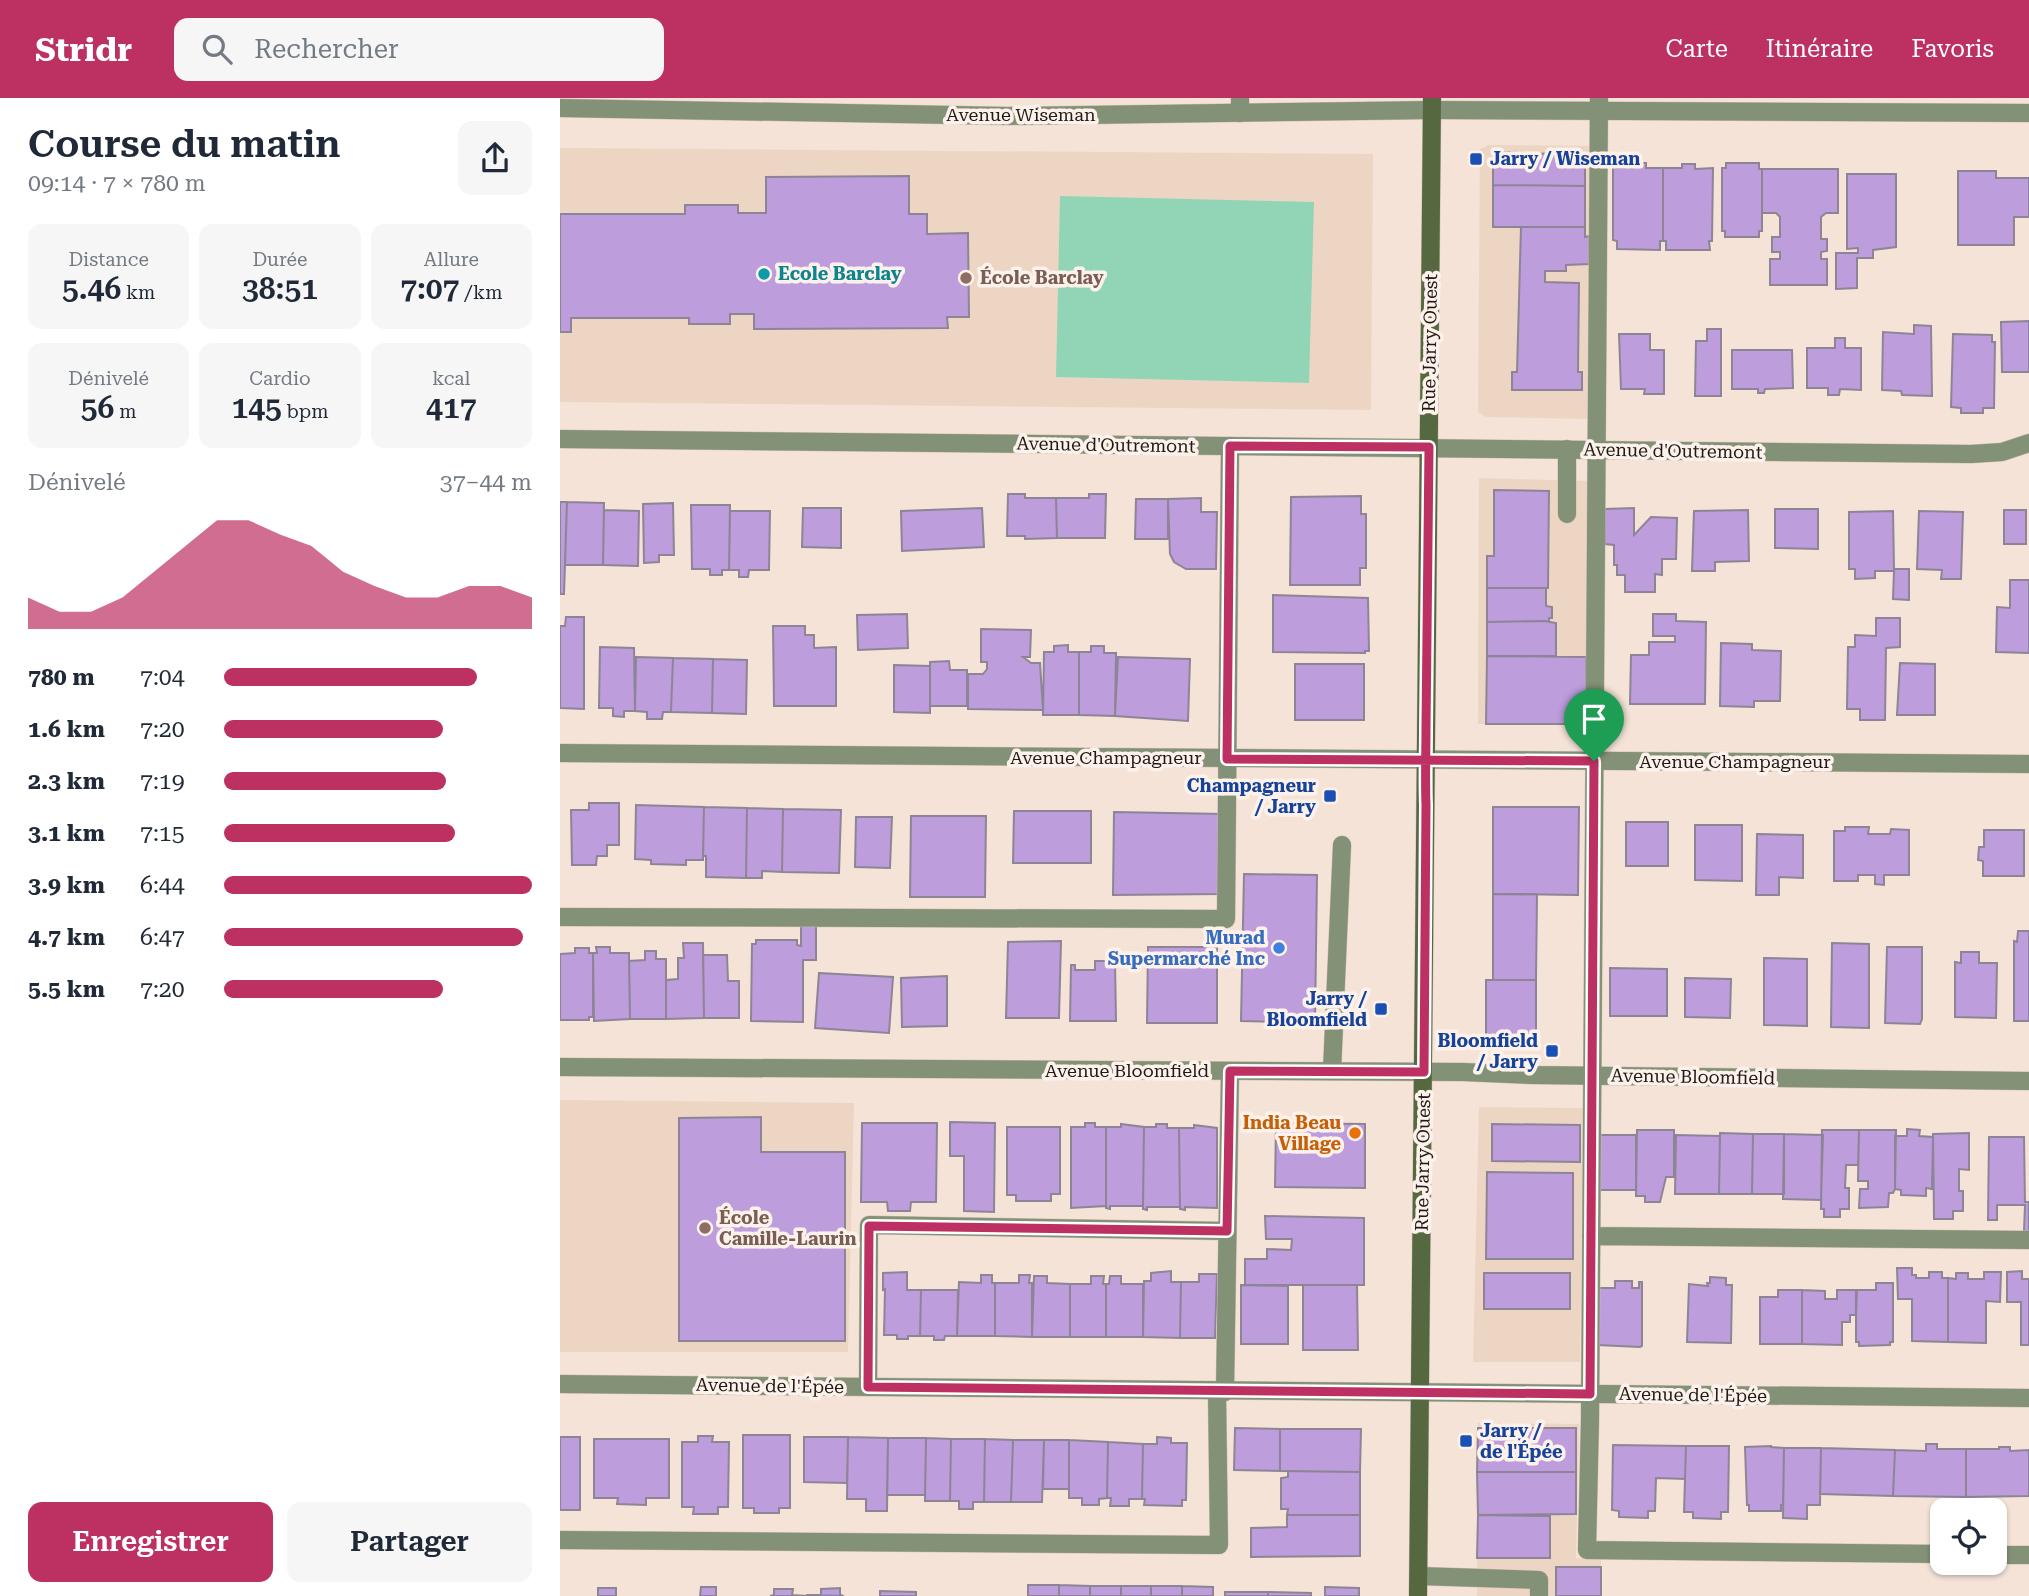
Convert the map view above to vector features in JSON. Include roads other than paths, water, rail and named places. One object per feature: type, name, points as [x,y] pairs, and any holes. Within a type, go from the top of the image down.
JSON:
[{"type":"main road","name":"Rue Jarry Ouest","points":[[1419,1596],[1432,104]]},
{"type":"street","name":"Avenue Wiseman","points":[[560,108],[1008,116],[1240,105],[1599,104],[2029,113]]},
{"type":"street","points":[[1599,104],[1587,1550],[1930,1554]]},
{"type":"street","name":"Avenue d'Outremont","points":[[560,439],[1971,454],[2002,452],[2029,443]]},
{"type":"street","points":[[560,917],[1226,919],[1230,446]]},
{"type":"street","points":[[1567,449],[1567,514]]},
{"type":"street","name":"Avenue Champagneur","points":[[560,753],[2029,764]]},
{"type":"street","points":[[1332,1071],[1342,845]]},
{"type":"street","name":"Avenue Bloomfield","points":[[560,1067],[1332,1071],[2029,1081]]},
{"type":"street","points":[[560,1540],[1219,1545],[1230,1071]]},
{"type":"street","points":[[868,1387],[869,1226],[1227,1231]]},
{"type":"street","points":[[1591,1236],[2029,1240]]},
{"type":"street","name":"Avenue de l'Épée","points":[[560,1384],[2029,1398]]},
{"type":"street","points":[[2007,1555],[2029,1555]]},
{"type":"street","points":[[1419,1576],[1488,1587],[1516,1588],[1539,1580],[1539,1596]]},
{"type":"place","name":"Jarry / Wiseman","points":[[1476,159]]},
{"type":"place","name":"Ecole Barclay","points":[[764,274]]},
{"type":"place","name":"École Barclay","points":[[966,278]]},
{"type":"place","name":"Champagneur / Jarry","points":[[1330,796]]},
{"type":"place","name":"Murad Supermarché Inc","points":[[1279,948]]},
{"type":"place","name":"Jarry / Bloomfield","points":[[1381,1009]]},
{"type":"place","name":"Bloomfield / Jarry","points":[[1552,1051]]},
{"type":"place","name":"India Beau Village","points":[[1355,1133]]},
{"type":"place","name":"École Camille-Laurin","points":[[705,1228]]},
{"type":"place","name":"Jarry / de l'Épée","points":[[1466,1441]]}]
